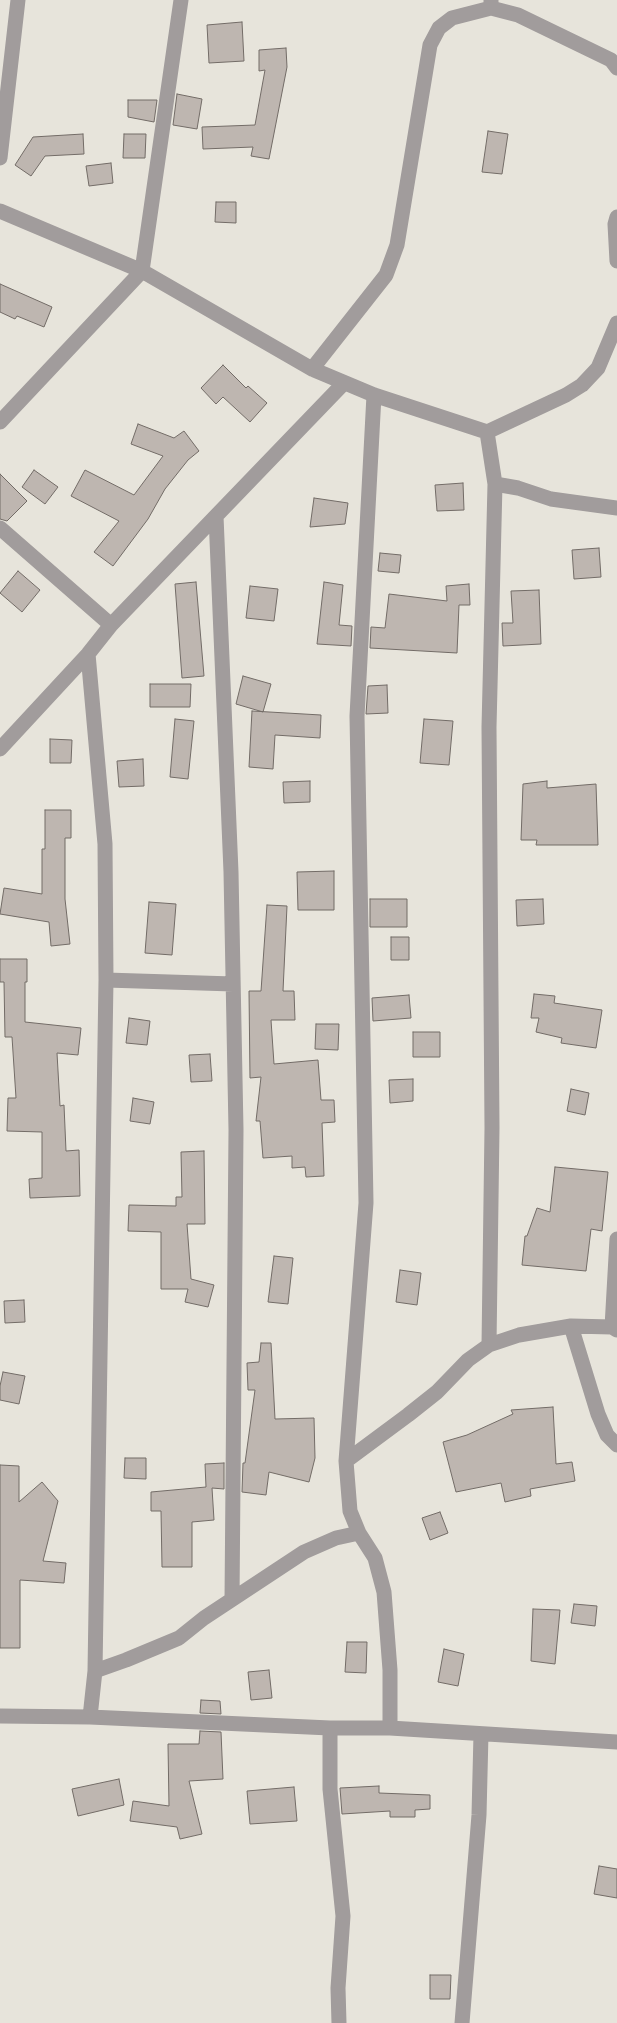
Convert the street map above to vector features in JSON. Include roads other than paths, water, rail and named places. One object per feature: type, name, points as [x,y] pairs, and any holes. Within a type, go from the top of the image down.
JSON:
[{"type":"street","points":[[0,158],[18,0]]},
{"type":"street","points":[[0,422],[142,271],[181,0]]},
{"type":"street","points":[[312,369],[386,275],[396,245],[430,44],[439,28],[452,18],[491,4],[611,60],[617,68]]},
{"type":"street","points":[[0,211],[142,271],[312,369],[374,394],[487,432],[566,395],[582,385],[598,368],[617,323]]},
{"type":"street","points":[[617,217],[615,224],[617,261]]},
{"type":"street","points":[[0,749],[88,654],[111,625],[344,383]]},
{"type":"street","points":[[374,394],[358,716],[366,1203],[346,1461],[350,1512],[359,1533],[375,1558],[384,1592],[390,1670],[390,1728]]},
{"type":"street","points":[[487,432],[495,484],[489,727],[492,1128],[489,1345]]},
{"type":"street","points":[[495,484],[518,488],[551,499],[617,508]]},
{"type":"street","points":[[216,516],[231,872],[236,1169],[232,1599]]},
{"type":"street","points":[[0,528],[111,625]]},
{"type":"street","points":[[88,654],[105,844],[106,980],[95,1670],[90,1717]]},
{"type":"street","points":[[106,980],[233,984]]},
{"type":"street","points":[[346,1461],[437,1392],[468,1360],[489,1345],[519,1335],[571,1326],[614,1329],[617,1239]]},
{"type":"street","points":[[571,1326],[598,1414],[607,1435],[617,1446]]},
{"type":"street","points":[[95,1670],[126,1660],[179,1638],[232,1599],[304,1552],[336,1538],[359,1533]]},
{"type":"street","points":[[0,1716],[90,1717],[330,1728],[390,1728],[617,1742]]},
{"type":"street","points":[[330,1728],[330,1789],[343,1916],[338,1988],[339,2023]]},
{"type":"street","points":[[462,2023],[479,1815],[481,1734]]}]
